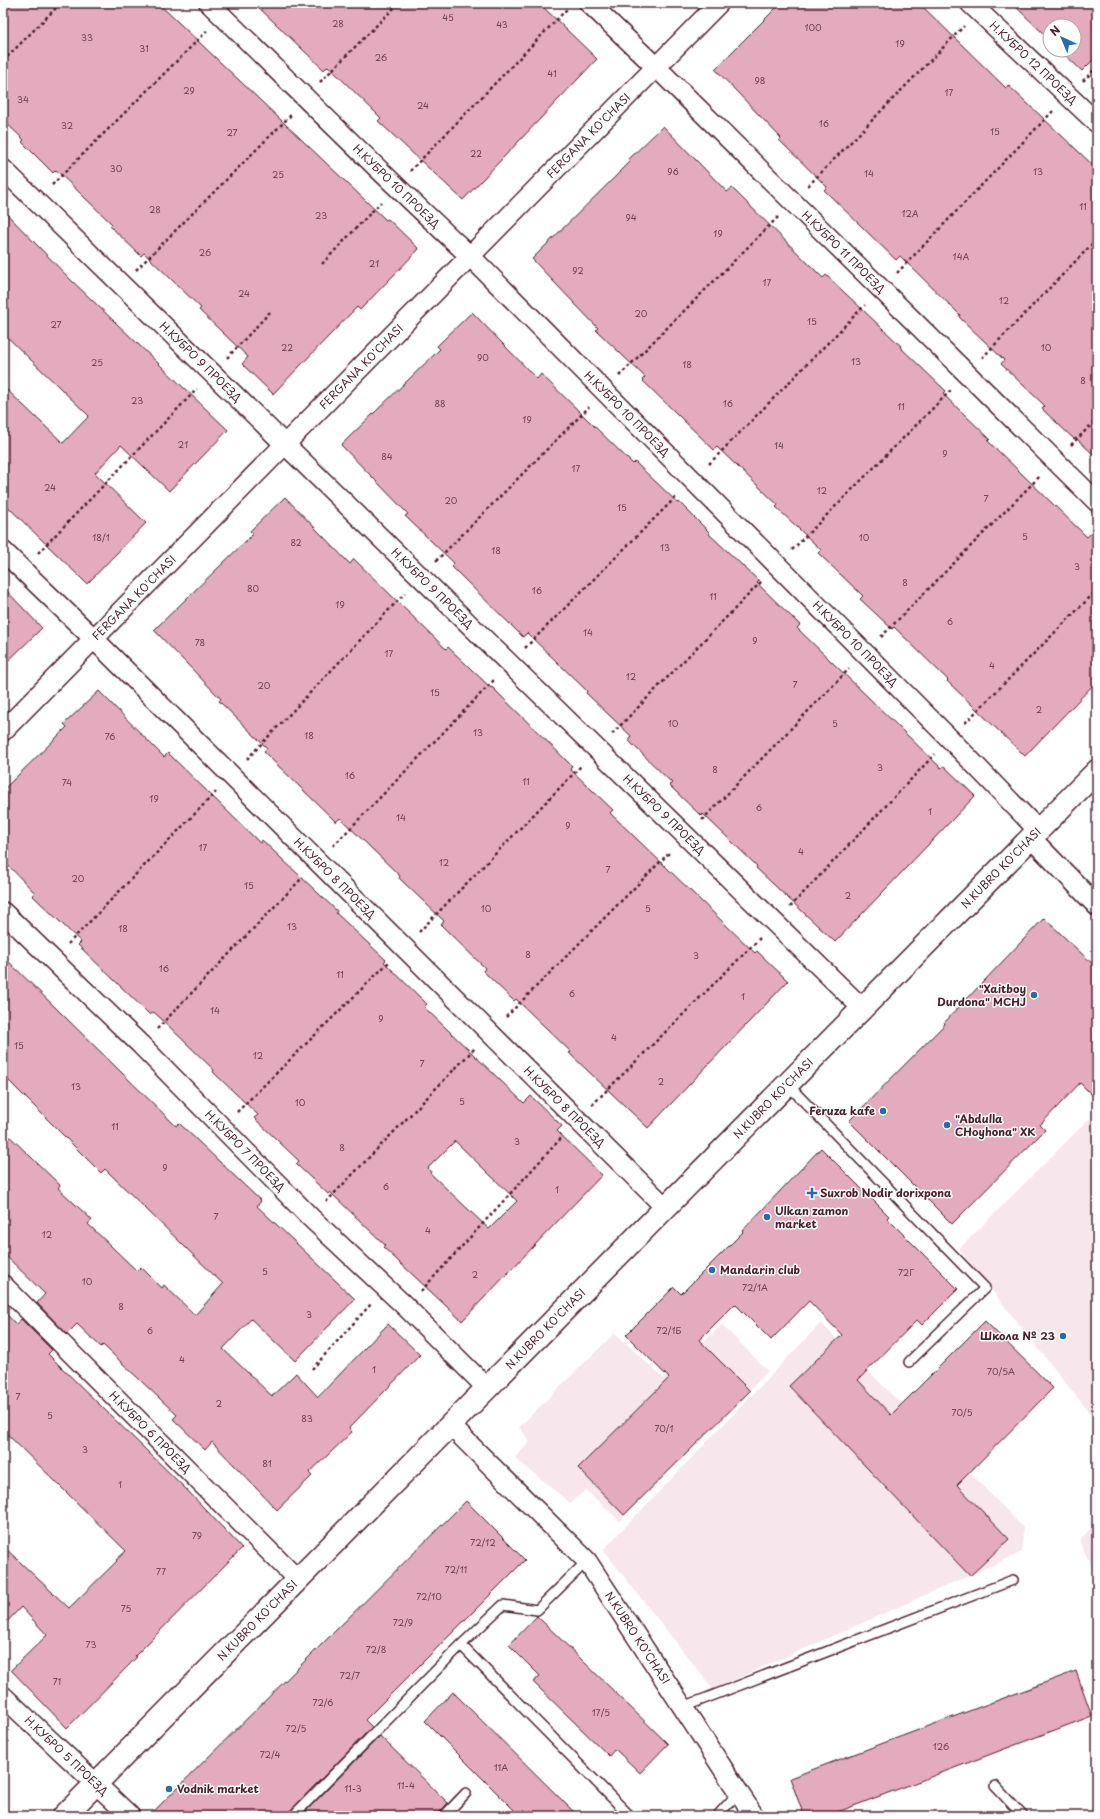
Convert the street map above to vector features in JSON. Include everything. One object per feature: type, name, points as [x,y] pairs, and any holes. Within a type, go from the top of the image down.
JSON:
[{"type":"street","name":"Н.КУБРО 11 ПРОЕЗД","points":[[589,3],[793,201],[1097,502]]},
{"type":"street","name":"FERGANA KO'CHASI","points":[[3,731],[719,3]]},
{"type":"street","name":"Н.КУБРО 12 ПРОЕЗД","points":[[974,7],[1097,122]]},
{"type":"street","name":"Н.КУБРО 10 ПРОЕЗД","points":[[215,9],[306,97],[395,187],[470,256],[950,739],[1097,906]]},
{"type":"street","name":"Н.КУБРО 9 ПРОЕЗД","points":[[3,169],[862,1008]]},
{"type":"street","name":"Н.КУБРО 8 ПРОЕЗД","points":[[3,551],[94,639],[665,1207]]},
{"type":"street","name":"N.KUBRO KO'CHASI","points":[[64,1816],[1097,771]]},
{"type":"street","name":"Н.КУБРО 7 ПРОЕЗД","points":[[3,912],[52,961],[141,1045],[311,1218],[406,1307],[487,1388]]},
{"type":"street","name":"Н.КУБРО 6 ПРОЕЗД","points":[[3,1286],[297,1579]]},
{"type":"street","name":"N.KUBRO KO'CHASI","points":[[450,1425],[587,1561],[754,1816]]},
{"type":"street","name":"Н.КУБРО 5 ПРОЕЗД","points":[[3,1696],[130,1816]]},
{"type":"lane","points":[[787,1084],[985,1288],[909,1362]]},
{"type":"lane","points":[[294,1816],[461,1645],[503,1605],[537,1610],[587,1561]]},
{"type":"lane","points":[[683,1707],[1013,1580]]},
{"type":"lane","points":[[461,1645],[630,1816]]},
{"type":"lane","points":[[995,1786],[1023,1816]]},
{"type":"lane","points":[[717,1816],[739,1792]]},
{"type":"lane","points":[[444,1816],[466,1793]]},
{"type":"path","points":[[3,61],[61,3]]},
{"type":"path","points":[[122,284],[399,3]]},
{"type":"path","points":[[322,264],[572,3]]},
{"type":"path","points":[[52,961],[231,776],[420,576],[793,201],[974,7]]},
{"type":"path","points":[[36,200],[215,9]]},
{"type":"path","points":[[141,1045],[509,663],[693,480],[1097,67]]},
{"type":"path","points":[[221,1127],[404,947],[777,565],[967,374],[1097,239]]},
{"type":"path","points":[[22,570],[271,311]]},
{"type":"path","points":[[311,1218],[490,1033],[1097,418]]},
{"type":"path","points":[[406,1307],[577,1120],[775,923],[950,739],[1097,590]]},
{"type":"path","points":[[312,1369],[386,1288]]},
{"type":"shaded area","name":"Школа № 23","points":[[1089,1119],[1097,1126],[1097,1422],[959,1249]]},
{"type":"shaded area","points":[[821,1323],[1023,1527],[1022,1552],[713,1689],[603,1550]]},
{"type":"shaded area","points":[[722,1325],[768,1371],[620,1521],[586,1490],[570,1503],[515,1458],[530,1442],[519,1427],[615,1333],[663,1378]]},
{"type":"shaded area","points":[[1097,1521],[1097,1577],[1079,1541]]},
{"type":"building","points":[[3,3],[158,3],[386,220],[388,219],[419,249],[360,310],[357,307],[273,394],[242,364],[248,357],[199,310],[201,308],[144,253],[141,256],[110,226],[112,224],[56,170],[53,173],[22,142],[24,140],[3,120]]},
{"type":"building","points":[[254,3],[539,3],[597,59],[463,200],[378,121],[381,118],[328,66],[324,70]]},
{"type":"building","points":[[781,3],[919,3],[1006,88],[1008,85],[1097,169],[1097,458],[1042,409],[1045,406],[1001,364],[1004,360],[959,317],[960,315],[900,256],[896,260],[824,190],[827,187],[779,140],[781,138],[715,69]]},
{"type":"building","points":[[1012,3],[1097,3],[1097,56],[1082,71],[1068,58],[1082,58],[1082,18],[1042,18],[1042,32]]},
{"type":"building","points":[[663,126],[727,192],[732,188],[823,278],[826,275],[901,346],[900,347],[946,391],[943,394],[990,439],[988,441],[1087,537],[1097,527],[1097,681],[1025,756],[947,681],[948,680],[894,627],[892,629],[860,599],[863,596],[818,553],[821,550],[776,507],[778,505],[717,447],[714,450],[642,380],[645,377],[596,330],[598,328],[532,259],[630,162],[628,160]]},
{"type":"building","points":[[3,210],[70,279],[228,430],[169,491],[121,445],[95,473],[146,523],[87,584],[3,502],[3,386],[63,443],[89,416],[3,333]]},
{"type":"building","points":[[472,312],[537,379],[541,374],[633,464],[635,462],[678,503],[679,502],[710,533],[709,534],[759,581],[757,583],[800,625],[797,628],[941,768],[944,766],[975,796],[835,942],[756,868],[757,866],[703,814],[701,816],[669,785],[672,783],[628,740],[631,736],[586,693],[587,691],[527,633],[523,637],[451,566],[454,563],[405,516],[408,514],[341,445],[440,349],[437,346]]},
{"type":"building","points":[[285,497],[350,564],[354,559],[446,649],[448,647],[491,688],[492,687],[572,766],[570,769],[613,810],[610,813],[755,953],[757,951],[788,981],[648,1128],[569,1053],[571,1052],[516,999],[514,1001],[483,971],[485,968],[441,925],[444,921],[399,878],[400,876],[340,818],[336,822],[264,752],[267,748],[219,701],[221,699],[154,630],[253,534],[250,531]]},
{"type":"building","points":[[3,587],[42,628],[3,666]]},
{"type":"building","points":[[99,691],[164,757],[168,753],[260,843],[262,840],[337,911],[336,913],[386,960],[384,962],[427,1004],[424,1007],[524,1103],[531,1096],[562,1126],[557,1131],[602,1175],[462,1321],[383,1247],[385,1245],[330,1192],[328,1194],[296,1164],[299,1161],[254,1118],[258,1115],[154,1012],[150,1015],[78,945],[81,942],[32,895],[35,893],[3,860],[3,790],[67,727],[64,724]],"holes":[[[455,1141],[517,1201],[489,1229],[430,1173],[431,1171],[428,1168]]]},
{"type":"building","points":[[1044,918],[1097,968],[1097,1100],[1080,1083],[1040,1125],[1045,1130],[952,1224],[849,1121],[945,1024],[944,1023]]},
{"type":"building","points":[[3,956],[176,1126],[179,1123],[261,1201],[257,1206],[355,1299],[295,1361],[251,1319],[223,1349],[272,1396],[296,1373],[318,1397],[388,1324],[420,1355],[349,1428],[352,1432],[309,1473],[312,1476],[277,1510],[212,1442],[205,1450],[173,1419],[177,1415],[103,1345],[101,1347],[77,1324],[67,1334],[37,1303],[45,1294],[3,1253],[3,1130],[60,1185],[58,1188],[92,1220],[88,1224],[137,1271],[141,1267],[162,1288],[164,1285],[195,1315],[223,1284],[105,1169],[101,1173],[3,1075]]},
{"type":"building","points":[[821,1148],[889,1216],[887,1218],[958,1289],[922,1325],[917,1320],[858,1380],[891,1415],[985,1321],[1053,1388],[957,1485],[1009,1539],[970,1576],[789,1386],[842,1335],[809,1301],[771,1340],[735,1304],[699,1340],[750,1391],[624,1515],[578,1468],[669,1378],[626,1335],[674,1287],[681,1294],[743,1232],[742,1231]]},
{"type":"building","points":[[3,1311],[16,1324],[21,1319],[52,1350],[48,1354],[187,1490],[242,1548],[135,1656],[137,1657],[67,1728],[11,1670],[47,1635],[21,1607],[3,1626],[3,1546],[69,1608],[126,1551],[3,1430]]},
{"type":"building","points":[[466,1501],[525,1560],[365,1720],[372,1727],[289,1812],[287,1816],[149,1816]]},
{"type":"building","points":[[537,1616],[668,1744],[640,1773],[615,1749],[609,1756],[533,1682],[540,1676],[509,1645]]},
{"type":"building","points":[[1076,1671],[1092,1716],[827,1816],[804,1816],[790,1778]]},
{"type":"building","points":[[453,1692],[578,1816],[520,1816],[425,1721]]},
{"type":"building","points":[[380,1736],[448,1803],[438,1816],[301,1816]]},
{"type":"place","name":"\"Xaitboy Durdona\" MCHJ","points":[[1034,995]]},
{"type":"place","name":"Feruza kafe","points":[[883,1111]]},
{"type":"place","name":"\"Abdulla CHoyhona\" XK","points":[[947,1125]]},
{"type":"place","name":"Suxrob Nodir dorixpona","points":[[812,1193]]},
{"type":"place","name":"Ulkan zamon market","points":[[767,1217]]},
{"type":"place","name":"Mandarin club","points":[[712,1270]]},
{"type":"place","name":"Школа № 23","points":[[1063,1336]]},
{"type":"place","name":"Vodnik market","points":[[169,1789]]}]
